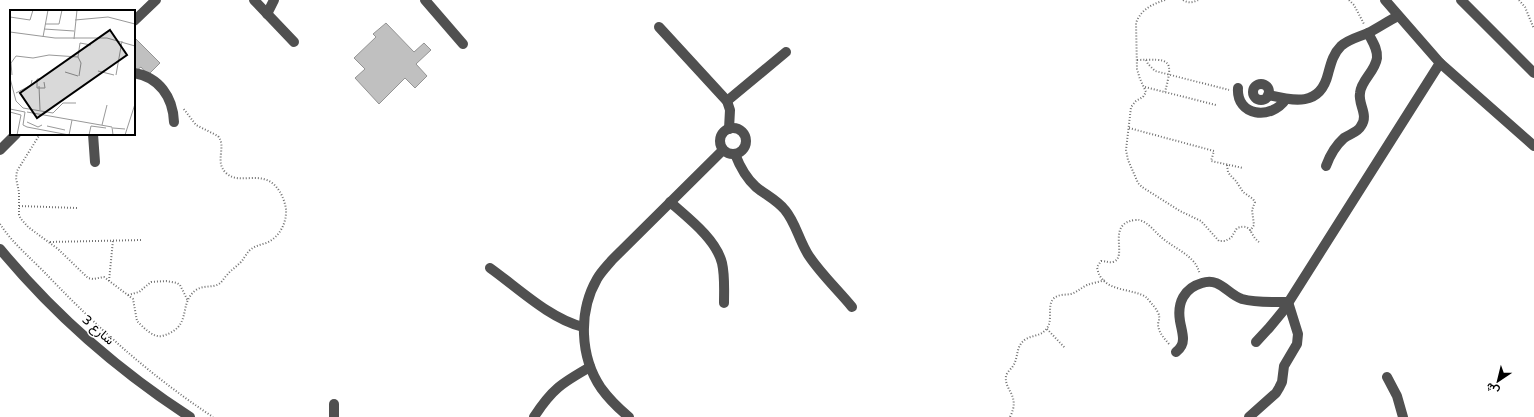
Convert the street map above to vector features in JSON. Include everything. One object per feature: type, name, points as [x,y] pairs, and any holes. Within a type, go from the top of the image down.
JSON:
[{"type":"street","points":[[135,20],[156,0]]},
{"type":"street","points":[[254,0],[294,42]]},
{"type":"street","points":[[267,14],[274,0]]},
{"type":"street","points":[[425,0],[463,44]]},
{"type":"street","points":[[1385,0],[1440,63],[1534,146]]},
{"type":"street","points":[[1462,0],[1534,73]]},
{"type":"street","points":[[1286,99],[1276,110],[1269,113],[1262,113],[1249,110],[1244,106],[1236,89],[1253,91],[1256,86],[1263,84],[1268,88],[1268,95],[1286,99],[1295,101],[1305,100],[1314,96],[1321,90],[1326,81],[1330,63],[1341,46],[1348,40],[1368,33],[1398,16]]},
{"type":"street","points":[[659,27],[728,100],[730,110],[729,129]]},
{"type":"street","points":[[1326,166],[1330,155],[1337,146],[1360,127],[1364,121],[1364,114],[1359,95],[1361,88],[1376,64],[1377,58],[1376,47],[1368,33]]},
{"type":"street","points":[[728,100],[786,52]]},
{"type":"street","points":[[1256,342],[1276,320],[1288,302],[1440,63]]},
{"type":"street","points":[[135,73],[146,77],[164,90],[170,100],[174,122]]},
{"type":"street","points":[[729,129],[737,129],[740,131],[746,142],[742,150],[735,154],[723,150],[720,142],[720,138],[725,131],[729,129]]},
{"type":"street","points":[[0,150],[15,135]]},
{"type":"street","points":[[93,135],[95,162]]},
{"type":"street","points":[[628,417],[609,398],[600,386],[590,367],[585,347],[583,327],[587,303],[596,280],[612,260],[723,150]]},
{"type":"street","points":[[735,154],[747,178],[756,187],[784,208],[790,217],[800,242],[809,256],[852,307]]},
{"type":"street","points":[[670,202],[712,243],[718,252],[722,263],[724,303]]},
{"type":"street","name":"شارع 3","points":[[0,250],[39,293],[105,354],[140,382],[190,417]]},
{"type":"street","points":[[490,268],[554,315],[573,325],[583,327]]},
{"type":"street","points":[[1176,352],[1181,347],[1183,340],[1178,311],[1186,292],[1194,286],[1203,282],[1211,281],[1219,283],[1233,295],[1242,299],[1251,301],[1288,302]]},
{"type":"street","points":[[1249,417],[1276,393],[1282,382],[1284,366],[1297,344],[1298,334],[1288,302]]},
{"type":"street","points":[[534,417],[550,394],[559,385],[590,367]]},
{"type":"street","points":[[1387,377],[1397,396],[1403,417]]},
{"type":"street","points":[[334,404],[334,417]]},
{"type":"path","points":[[1165,0],[1145,10],[1138,18],[1136,28],[1138,74],[1146,92],[1145,95],[1136,101],[1131,107],[1127,155],[1138,183],[1142,187],[1180,211],[1201,221],[1219,241],[1222,242],[1228,240],[1234,235],[1237,228],[1244,226],[1248,228],[1255,239],[1259,242]]},
{"type":"path","points":[[1182,0],[1188,3],[1198,0]]},
{"type":"path","points":[[1350,0],[1368,33]]},
{"type":"path","points":[[1519,0],[1525,6],[1534,29]]},
{"type":"path","points":[[1137,60],[1161,59],[1165,61],[1170,67],[1170,75],[1165,92]]},
{"type":"path","points":[[1146,60],[1151,68],[1156,71],[1236,89]]},
{"type":"path","points":[[1145,87],[1216,105]]},
{"type":"path","points":[[39,135],[18,171],[16,178],[19,192],[19,215],[23,222],[58,249],[88,278],[104,278],[128,295],[135,301],[135,316],[137,321],[151,333],[159,336],[176,329],[180,325],[188,301],[197,289],[214,286],[222,282],[250,250],[276,236],[283,225],[286,210],[278,189],[266,179],[259,177],[233,177],[225,172],[220,163],[222,142],[218,136],[196,125],[180,105],[170,100]]},
{"type":"path","points":[[1129,128],[1214,150],[1211,161],[1243,168]]},
{"type":"path","points":[[1227,164],[1230,175],[1243,192],[1253,199],[1254,202],[1252,210],[1254,225],[1250,231]]},
{"type":"path","points":[[19,206],[77,208]]},
{"type":"path","points":[[1176,352],[1162,337],[1158,325],[1159,313],[1147,299],[1142,295],[1120,290],[1105,280],[1097,271],[1096,267],[1101,261],[1110,263],[1115,262],[1118,258],[1118,236],[1121,227],[1130,221],[1139,220],[1148,225],[1161,237],[1192,260],[1197,266],[1203,282]]},
{"type":"path","points":[[0,224],[14,242],[110,337],[162,381],[213,417]]},
{"type":"path","points":[[109,281],[113,240]]},
{"type":"path","points":[[49,242],[140,240]]},
{"type":"path","points":[[1010,417],[1014,402],[1013,395],[1006,382],[1006,375],[1013,366],[1017,349],[1021,343],[1026,339],[1042,334],[1047,329],[1050,319],[1050,307],[1052,300],[1058,295],[1077,292],[1087,285],[1105,280]]},
{"type":"path","points":[[128,295],[139,292],[151,282],[166,281],[180,285],[188,301]]},
{"type":"path","points":[[1047,329],[1065,348]]},
{"type":"building","points":[[386,23],[414,52],[424,43],[431,50],[416,64],[427,76],[415,88],[405,78],[379,104],[355,78],[365,69],[354,58],[376,37],[373,34]]},
{"type":"building","points":[[135,38],[160,63],[148,75],[141,67],[137,70],[135,69]]}]
